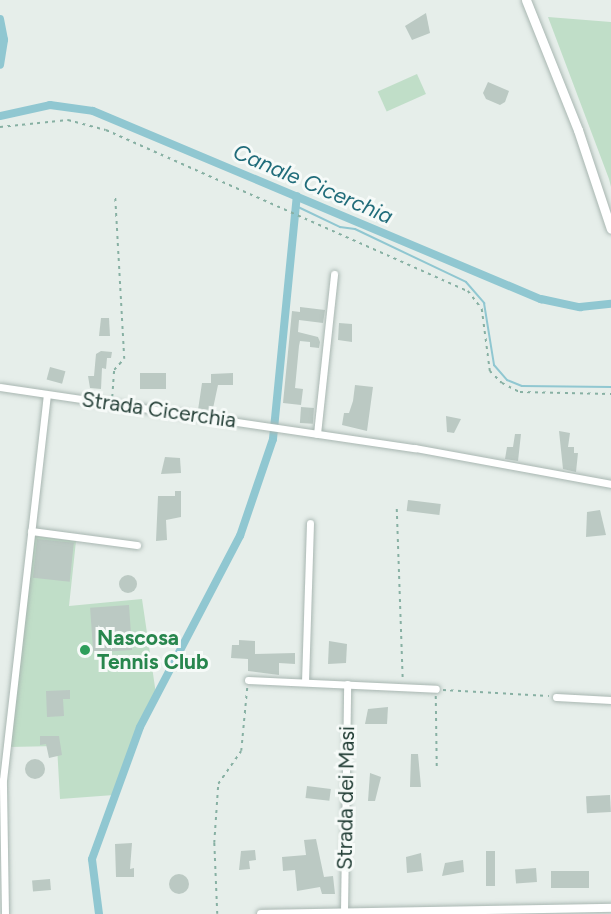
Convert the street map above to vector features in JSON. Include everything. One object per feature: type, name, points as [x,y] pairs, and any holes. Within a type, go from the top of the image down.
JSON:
[{"type":"main road","points":[[525,0],[578,130],[611,229]]},
{"type":"street","points":[[317,434],[334,274]]},
{"type":"street","name":"Strada Cicerchia","points":[[0,387],[262,425],[611,484]]},
{"type":"street","points":[[5,914],[3,780],[47,394]]},
{"type":"street","points":[[305,682],[310,523]]},
{"type":"street","points":[[31,531],[137,545]]},
{"type":"street","points":[[248,680],[436,689]]},
{"type":"street","name":"Strada dei Masi","points":[[344,912],[347,684]]},
{"type":"street","points":[[556,697],[611,700]]},
{"type":"street","points":[[261,914],[610,910]]},
{"type":"path","points":[[0,127],[68,120],[106,130],[468,291],[482,309],[490,371],[502,383],[520,392],[611,394]]},
{"type":"path","points":[[111,404],[114,370],[124,360],[115,196]]},
{"type":"path","points":[[397,509],[403,687]]},
{"type":"path","points":[[217,914],[218,784],[241,751],[248,680]]},
{"type":"path","points":[[437,770],[436,689],[556,697]]},
{"type":"green space","points":[[548,17],[611,22],[611,187],[609,179]]},
{"type":"green space","points":[[417,74],[426,94],[387,112],[378,91]]},
{"type":"green space","name":"Nascosa Tennis Club","points":[[33,536],[76,541],[69,606],[142,599],[156,694],[139,727],[114,795],[60,799],[57,746],[9,747]]},
{"type":"building","points":[[426,13],[430,33],[412,40],[405,26]]},
{"type":"building","points":[[488,82],[509,91],[505,102],[500,105],[486,99],[483,93]]},
{"type":"building","points":[[300,307],[325,310],[323,323],[299,320],[298,332],[318,337],[320,342],[319,348],[310,347],[310,342],[300,341],[295,388],[303,389],[301,405],[283,403],[292,311],[300,312]]},
{"type":"building","points":[[101,318],[109,318],[110,336],[99,336]]},
{"type":"building","points":[[339,323],[352,324],[352,342],[338,340]]},
{"type":"building","points":[[101,351],[112,352],[111,358],[107,358],[106,369],[102,368],[101,389],[90,388],[88,376],[94,376],[96,354]]},
{"type":"building","points":[[50,367],[65,371],[62,384],[47,380]]},
{"type":"building","points":[[140,373],[166,373],[166,389],[140,389]]},
{"type":"building","points":[[233,373],[233,385],[218,385],[212,413],[198,410],[202,383],[211,383],[211,374]]},
{"type":"building","points":[[355,385],[373,387],[367,431],[342,425],[344,413],[349,413],[353,401]]},
{"type":"building","points":[[301,407],[314,408],[313,424],[300,423]]},
{"type":"building","points":[[446,416],[461,419],[454,433],[447,432]]},
{"type":"building","points":[[559,431],[570,433],[568,447],[574,447],[574,453],[578,453],[576,472],[563,469]]},
{"type":"building","points":[[515,434],[521,434],[518,461],[505,459],[507,447],[513,447]]},
{"type":"building","points":[[165,457],[180,458],[181,473],[161,474]]},
{"type":"building","points":[[175,491],[181,491],[181,517],[166,520],[167,540],[156,541],[158,496],[175,496]]},
{"type":"building","points":[[408,500],[441,504],[439,515],[407,511]]},
{"type":"building","points":[[600,510],[606,535],[586,537],[587,512]]},
{"type":"building","points":[[37,539],[74,543],[70,582],[33,578]]},
{"type":"building","points":[[128,575],[134,578],[137,584],[134,590],[128,593],[122,590],[119,584],[122,578]]},
{"type":"building","points":[[129,605],[132,650],[93,653],[90,608]]},
{"type":"building","points":[[239,640],[255,641],[255,654],[295,653],[295,664],[279,663],[279,675],[248,671],[248,659],[231,658],[232,645],[239,645]]},
{"type":"building","points":[[329,641],[347,644],[346,663],[328,664]]},
{"type":"building","points":[[70,690],[70,699],[63,699],[64,716],[47,717],[46,691]]},
{"type":"building","points":[[388,707],[387,724],[365,724],[368,709]]},
{"type":"building","points":[[40,736],[59,736],[62,755],[49,758],[46,744],[40,745]]},
{"type":"building","points":[[411,754],[418,754],[421,787],[410,787]]},
{"type":"building","points":[[35,759],[42,762],[45,769],[42,776],[35,779],[28,776],[25,769],[28,762]]},
{"type":"building","points":[[370,773],[381,777],[375,801],[368,801]]},
{"type":"building","points":[[307,786],[331,789],[329,801],[306,798]]},
{"type":"building","points":[[610,795],[611,812],[587,813],[586,796]]},
{"type":"building","points":[[316,839],[324,877],[333,876],[335,894],[322,894],[320,887],[297,891],[295,870],[283,871],[282,857],[306,855],[304,840]]},
{"type":"building","points":[[132,843],[130,869],[134,868],[134,877],[116,877],[115,844]]},
{"type":"building","points":[[255,850],[256,860],[249,861],[250,869],[239,870],[241,851]]},
{"type":"building","points":[[486,851],[495,851],[495,886],[486,886]]},
{"type":"building","points":[[421,853],[423,871],[407,873],[406,857]]},
{"type":"building","points":[[463,860],[464,872],[442,876],[445,863]]},
{"type":"building","points":[[536,868],[537,882],[516,883],[515,869]]},
{"type":"building","points":[[551,871],[589,871],[589,888],[551,888]]},
{"type":"building","points":[[179,874],[186,877],[189,884],[186,891],[179,894],[172,891],[169,884],[172,877]]},
{"type":"building","points":[[50,879],[51,890],[33,892],[32,881]]},
{"type":"waterway","points":[[0,19],[4,40],[0,65]]},
{"type":"waterway","name":"Canale Cicerchia","points":[[0,116],[50,105],[93,111],[541,299],[580,307],[611,304]]},
{"type":"waterway","points":[[99,914],[92,859],[140,727],[240,536],[273,439],[297,196]]},
{"type":"waterway","points":[[296,206],[340,227],[355,229],[466,282],[484,303],[494,365],[507,380],[522,386],[611,387]]},
{"type":"place","name":"Nascosa Tennis Club","points":[[85,650]]}]
